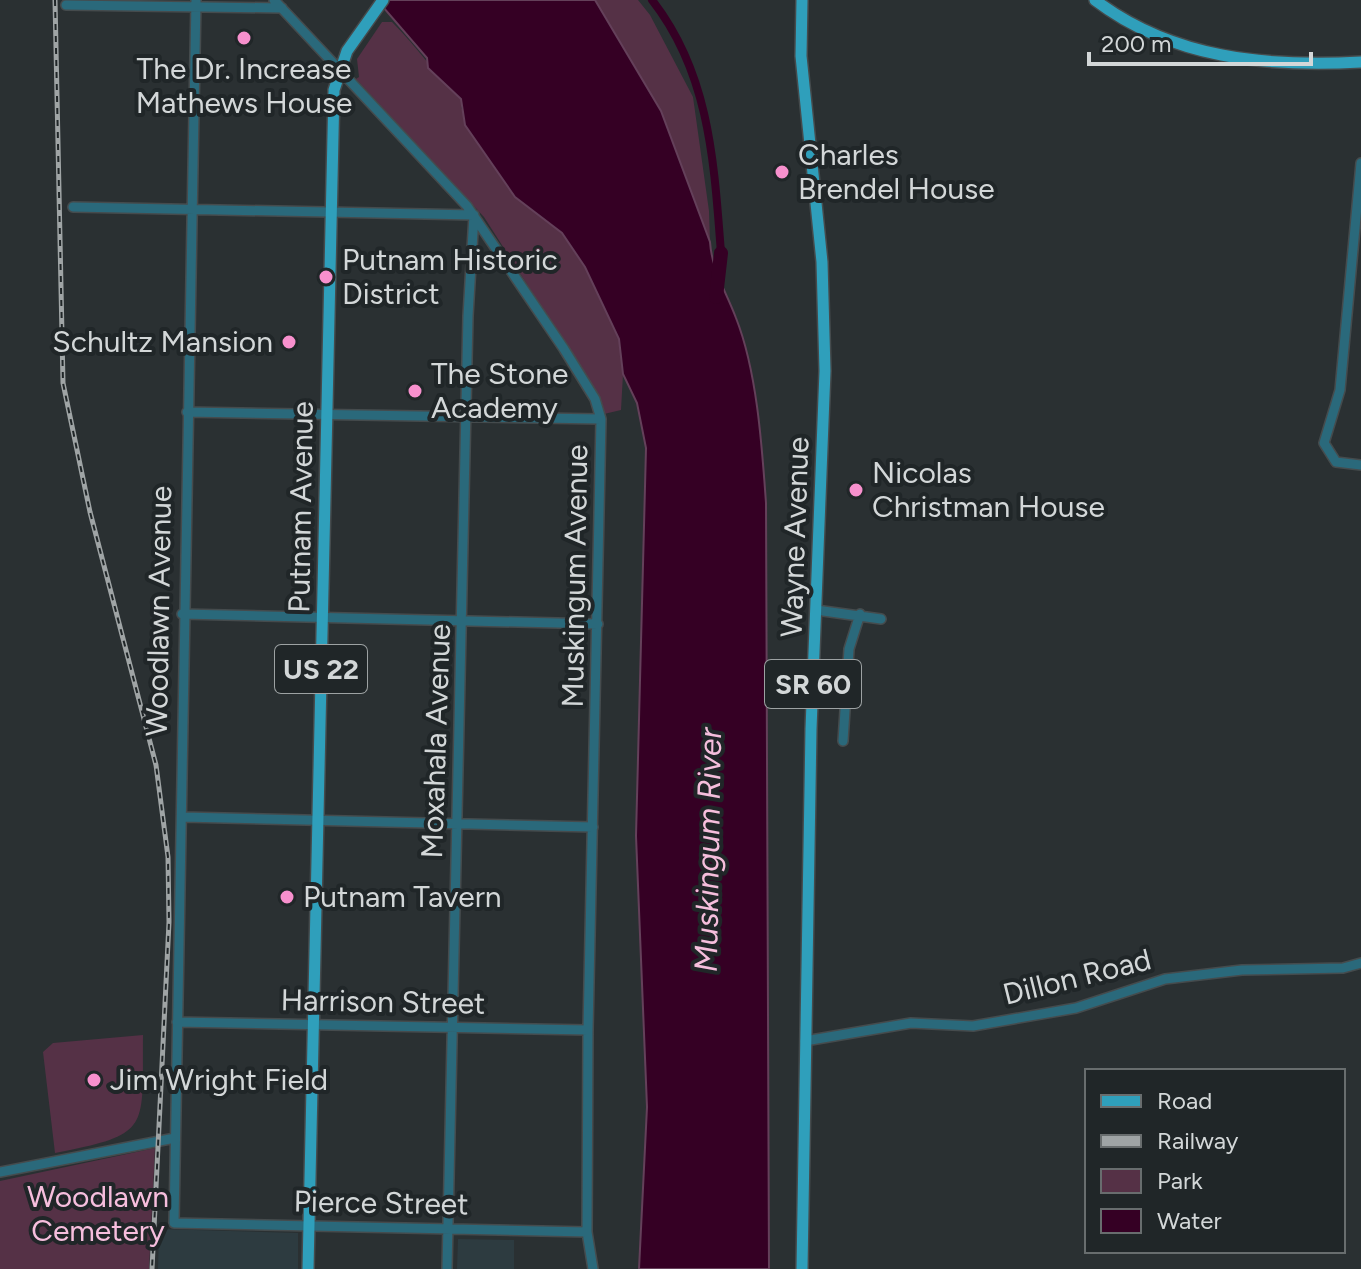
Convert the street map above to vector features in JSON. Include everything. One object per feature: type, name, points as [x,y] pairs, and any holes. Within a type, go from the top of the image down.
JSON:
[{"type":"main road","name":"Putnam Avenue","points":[[308,1269],[334,90],[339,69],[357,36],[383,0]]},
{"type":"main road","name":"Wayne Avenue","points":[[802,0],[801,56],[824,306],[802,1269]]},
{"type":"main road","points":[[1095,0],[1130,26],[1151,35],[1225,55],[1289,64],[1361,62]]},
{"type":"street","name":"Woodlawn Avenue","points":[[174,1223],[183,817],[182,614],[196,4]]},
{"type":"street","points":[[66,5],[278,4]]},
{"type":"street","name":"Muskingum Avenue","points":[[278,4],[474,215],[580,374],[595,399],[601,419],[588,1030],[587,1232],[593,1269]]},
{"type":"street","points":[[1361,163],[1340,390],[1324,443],[1336,462],[1361,465]]},
{"type":"street","points":[[73,207],[474,215]]},
{"type":"street","name":"Moxahala Avenue","points":[[447,1269],[470,232],[474,215]]},
{"type":"street","points":[[187,412],[601,419]]},
{"type":"street","points":[[816,610],[881,619]]},
{"type":"street","points":[[182,614],[598,624]]},
{"type":"street","points":[[843,741],[849,649],[860,614]]},
{"type":"street","points":[[183,817],[593,827]]},
{"type":"street","name":"Dillon Road","points":[[805,1041],[911,1023],[973,1026],[1076,1008],[1165,979],[1242,970],[1343,968],[1361,963]]},
{"type":"street","name":"Harrison Street","points":[[177,1022],[588,1030]]},
{"type":"street","points":[[0,1172],[175,1138]]},
{"type":"street","name":"Pierce Street","points":[[174,1223],[587,1232]]},
{"type":"shaded area","points":[[159,1229],[298,1233],[298,1269],[158,1269]]},
{"type":"shaded area","points":[[458,1239],[514,1240],[514,1269],[457,1269]]},
{"type":"green space","points":[[595,0],[638,0],[650,15],[693,97],[709,211],[710,242],[661,111]]},
{"type":"green space","points":[[382,22],[392,22],[461,99],[461,108],[515,197],[562,233],[585,267],[619,339],[623,374],[621,410],[604,414],[596,392],[484,217],[356,79],[359,77],[357,59]]},
{"type":"green space","name":"Jim Wright Field","points":[[143,1035],[142,1091],[135,1122],[110,1140],[55,1153],[43,1052],[53,1043]]},
{"type":"green space","name":"Woodlawn Cemetery","points":[[155,1148],[149,1269],[0,1269],[0,1181]]},
{"type":"water","points":[[377,0],[595,0],[661,111],[710,242],[716,272],[743,339],[757,409],[766,503],[769,1269],[639,1269],[647,1107],[636,836],[646,448],[637,403],[623,374],[619,339],[585,267],[562,233],[515,197],[465,125],[461,99],[428,68],[427,58]]},
{"type":"waterway","name":"Muskingum River","points":[[652,0],[686,58],[706,120],[721,253]]},
{"type":"waterway","name":"Muskingum River","points":[[716,297],[721,253]]},
{"type":"railway","points":[[55,0],[63,383],[90,512],[156,765],[168,857],[169,922],[152,1269]]},
{"type":"place","name":"The Dr. Increase Mathews House","points":[[244,38]]},
{"type":"place","name":"Charles Brendel House","points":[[782,172]]},
{"type":"place","name":"Putnam Historic District","points":[[326,277]]},
{"type":"place","name":"Schultz Mansion","points":[[289,342]]},
{"type":"place","name":"The Stone Academy","points":[[415,391]]},
{"type":"place","name":"Nicolas Christman House","points":[[856,490]]},
{"type":"place","name":"Putnam Tavern","points":[[287,897]]},
{"type":"place","name":"Jim Wright Field","points":[[94,1080]]}]
